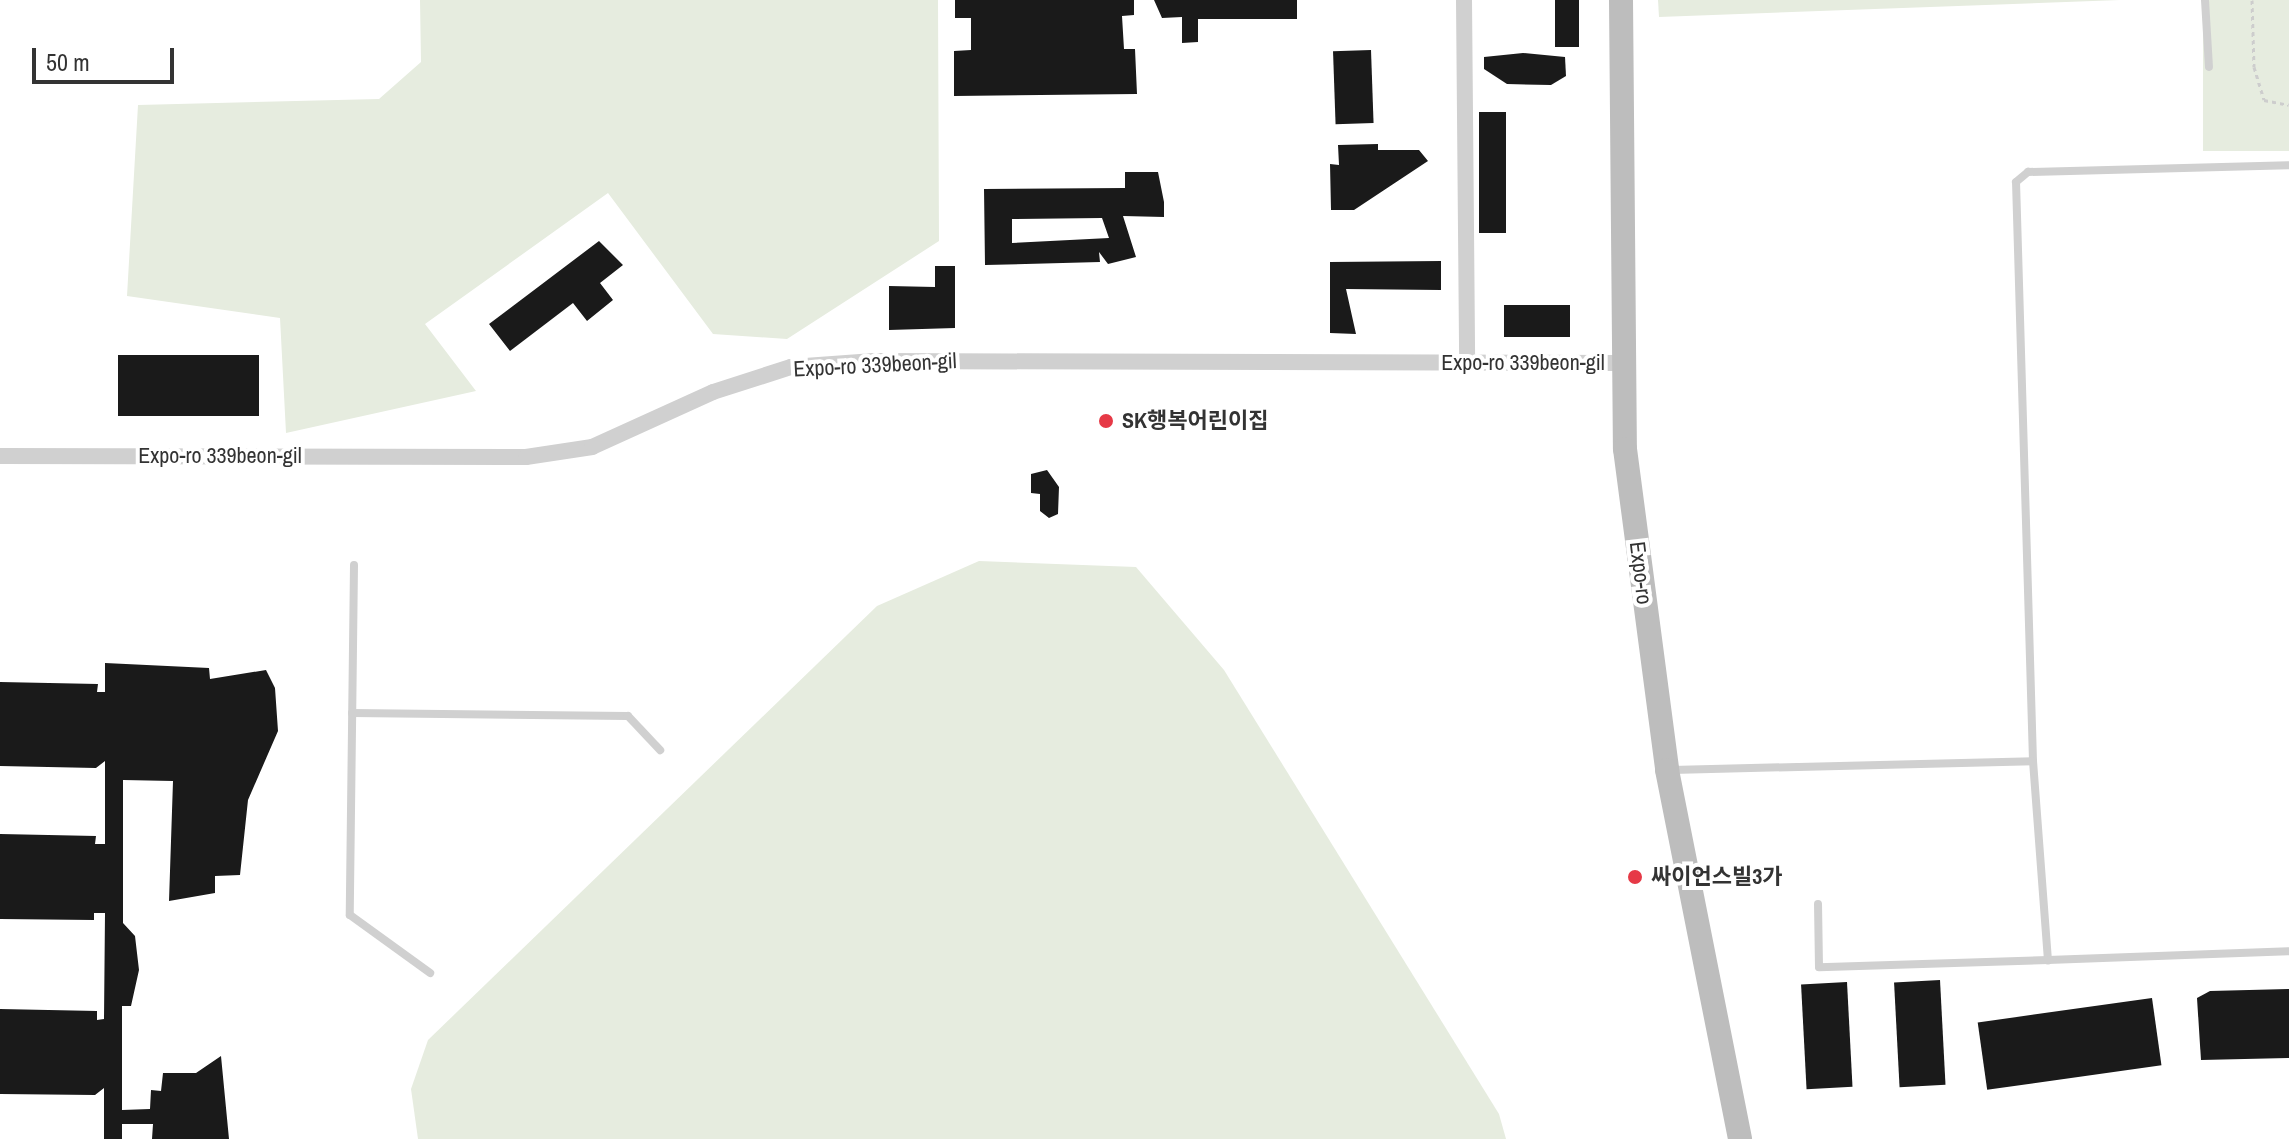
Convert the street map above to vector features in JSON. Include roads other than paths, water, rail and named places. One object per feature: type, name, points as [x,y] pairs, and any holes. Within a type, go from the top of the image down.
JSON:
[{"type":"main road","name":"Expo-ro","points":[[1621,0],[1625,449],[1667,770],[1740,1139]]},
{"type":"street","points":[[1464,0],[1467,362]]},
{"type":"street","name":"Expo-ro 339beon-gil","points":[[0,456],[526,457],[592,447],[713,392],[791,367],[874,361],[1623,363]]},
{"type":"lane","points":[[2205,0],[2209,67]]},
{"type":"lane","points":[[2048,960],[2033,761],[2016,182],[2028,172],[2289,165]]},
{"type":"lane","points":[[354,565],[350,915],[430,973]]},
{"type":"lane","points":[[352,713],[628,716],[660,750]]},
{"type":"lane","points":[[1667,770],[2033,761]]},
{"type":"lane","points":[[1818,904],[1819,967],[2289,951]]},
{"type":"place","name":"SK행복어린이집","points":[[1106,421]]},
{"type":"place","name":"싸이언스빌3가","points":[[1635,877]]}]
